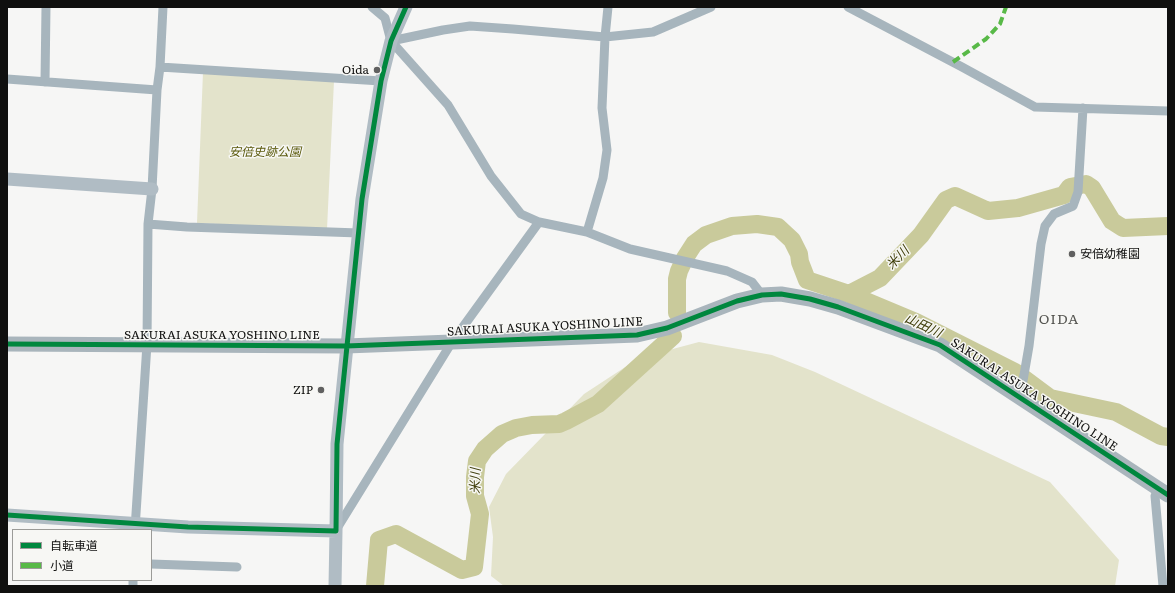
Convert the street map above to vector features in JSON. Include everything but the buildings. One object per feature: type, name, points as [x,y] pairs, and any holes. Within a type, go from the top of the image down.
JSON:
[{"type":"main road","name":"SAKURAI ASUKA YOSHINO LINE","points":[[7,344],[346,346],[637,335],[667,328],[737,300],[762,295],[781,294],[810,299],[838,307],[940,345],[1163,492]]},
{"type":"street","points":[[45,82],[46,7]]},
{"type":"street","points":[[135,527],[147,344],[148,224],[152,189],[163,7]]},
{"type":"street","points":[[372,7],[385,18],[391,41],[448,105],[492,176],[521,214],[539,222],[587,232],[630,250],[727,271],[752,282],[762,295]]},
{"type":"street","points":[[335,586],[337,444],[362,199],[381,81],[391,41],[406,7]]},
{"type":"street","points":[[587,232],[603,178],[607,150],[602,108],[604,37],[608,7]]},
{"type":"street","points":[[391,41],[470,26],[604,37],[653,32],[711,7]]},
{"type":"street","points":[[848,7],[1035,107],[1168,111]]},
{"type":"street","points":[[160,67],[381,81]]},
{"type":"street","points":[[7,79],[157,90]]},
{"type":"street","points":[[1020,398],[1029,346],[1041,244],[1045,226],[1054,214],[1074,206],[1078,192],[1083,108]]},
{"type":"street","points":[[7,179],[152,189]]},
{"type":"street","points":[[336,531],[452,342],[539,222]]},
{"type":"street","points":[[148,224],[188,227],[359,233]]},
{"type":"street","points":[[1163,492],[1155,496],[1163,586]]},
{"type":"street","points":[[7,515],[135,527],[336,531]]},
{"type":"street","points":[[152,564],[237,567]]},
{"type":"green space","name":"安倍史跡公園","points":[[203,72],[334,81],[327,229],[197,223]]},
{"type":"green space","points":[[699,342],[772,355],[815,372],[1050,482],[1119,560],[1115,586],[504,586],[491,576],[493,537],[489,507],[506,474],[584,394],[639,358]]},
{"type":"waterway","name":"米川","points":[[849,294],[880,278],[921,235],[946,200],[955,196],[988,211],[1018,208],[1064,195],[1070,187],[1086,184],[1092,188],[1112,221],[1123,228],[1168,226]]},
{"type":"waterway","name":"山田川","points":[[677,313],[677,279],[685,258],[694,244],[706,235],[732,226],[757,224],[778,227],[792,240],[799,254],[800,262],[807,280],[849,294],[916,322],[1015,372],[1050,398],[1116,412],[1161,436],[1168,437]]},
{"type":"waterway","name":"米川","points":[[375,586],[379,540],[396,534],[462,570],[474,567],[480,514],[475,496],[475,477],[477,461],[485,449],[502,434],[516,428],[532,425],[559,424],[598,404],[673,336]]},
{"type":"marked path","points":[[953,62],[986,39],[1000,24],[1006,7]]},
{"type":"cycle path","points":[[7,515],[188,527],[336,531],[337,444],[362,199],[381,81],[391,41],[406,7]]},
{"type":"cycle path","points":[[7,344],[346,346],[637,335],[667,328],[737,301],[762,295],[781,294],[810,299],[838,307],[940,345],[1168,495]]},
{"type":"place","name":"Oida","points":[[377,70]]},
{"type":"place","name":"安倍幼稚園","points":[[1072,254]]},
{"type":"place","name":"ZIP","points":[[321,390]]},
{"type":"district","name":"OIDA","points":[[1059,320]]}]
